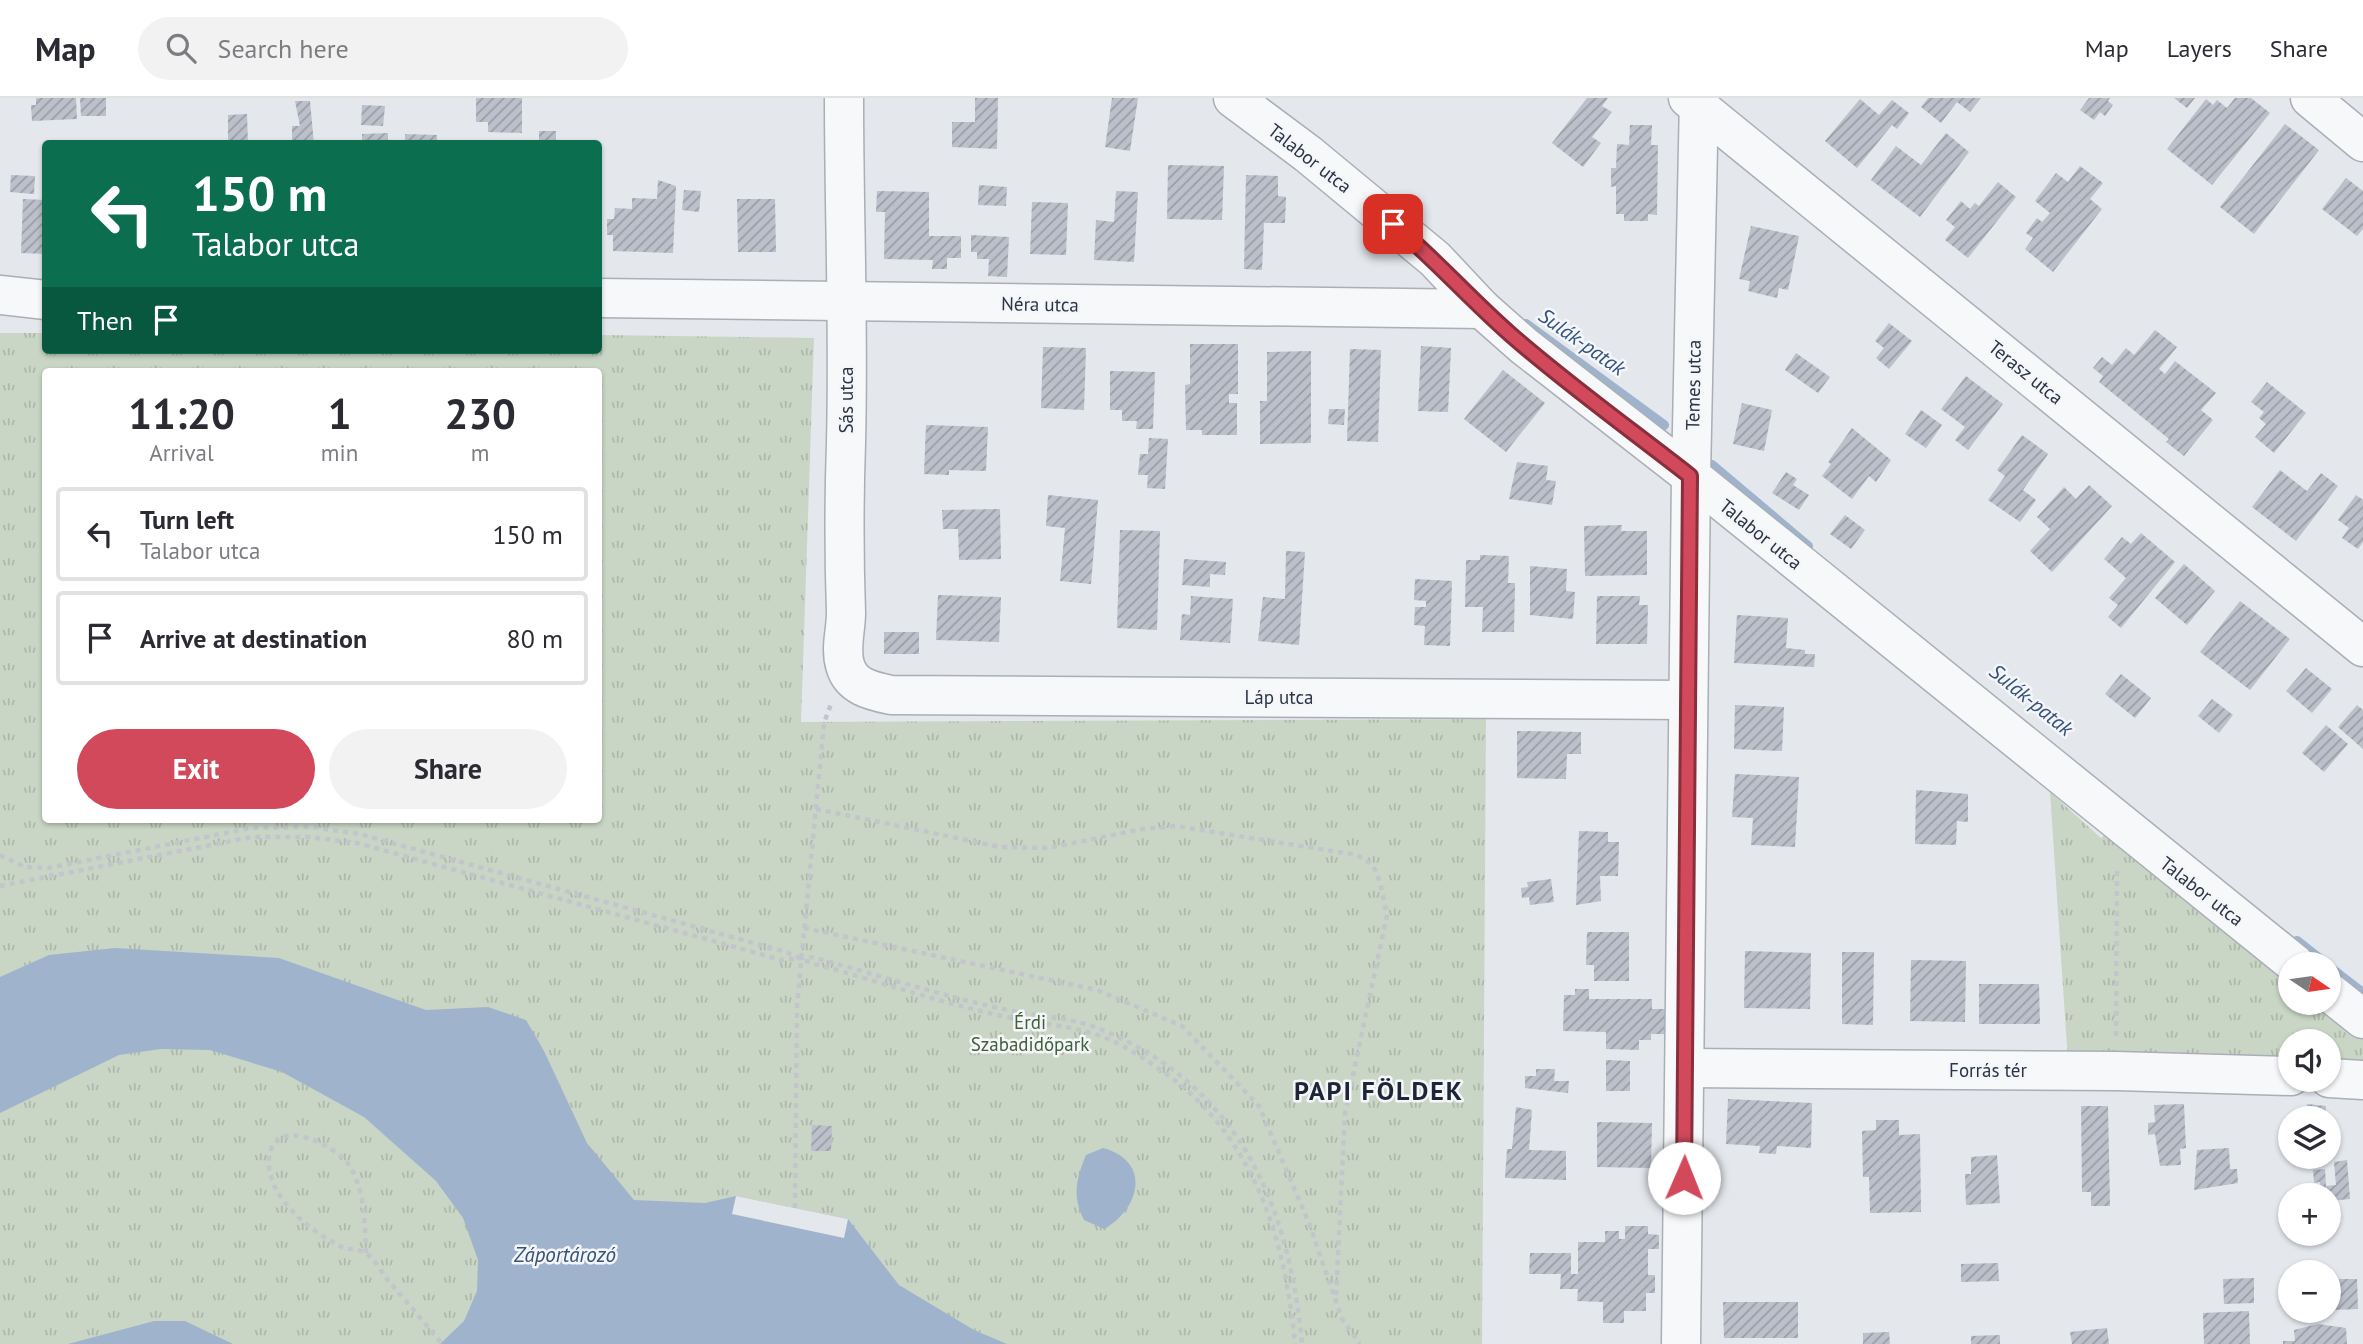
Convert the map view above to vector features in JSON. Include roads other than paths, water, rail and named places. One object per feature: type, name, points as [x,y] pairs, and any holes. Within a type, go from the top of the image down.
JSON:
[{"type":"street","name":"Sás utca","points":[[844,98],[847,397],[842,564],[858,679]]},
{"type":"street","name":"Talabor utca","points":[[1233,98],[1308,154],[1435,259],[1482,309],[1524,346],[1690,476],[2117,824],[2280,952]]},
{"type":"street","points":[[2310,98],[2363,142]]},
{"type":"street","name":"Temes utca","points":[[1681,1344],[1695,101]]},
{"type":"street","name":"Terasz utca","points":[[1695,101],[2363,647]]},
{"type":"street","points":[[0,295],[42,300]]},
{"type":"street","name":"Néra utca","points":[[602,298],[1482,309]]},
{"type":"street","name":"Láp utca","points":[[858,679],[905,695],[1688,700]]},
{"type":"street","points":[[2342,1002],[2363,1018]]},
{"type":"street","name":"Forrás tér","points":[[1686,1068],[2116,1071],[2278,1076]]},
{"type":"street","points":[[2341,1079],[2363,1080]]},
{"type":"water","name":"Záportározó","points":[[115,948],[279,958],[426,1010],[488,1007],[526,1020],[544,1051],[587,1143],[634,1200],[705,1203],[736,1196],[848,1219],[899,1285],[974,1330],[1007,1344],[440,1344],[464,1321],[477,1291],[478,1260],[463,1218],[436,1181],[364,1117],[282,1072],[210,1050],[161,1049],[119,1055],[0,1113],[0,977],[49,955]]},
{"type":"water","points":[[1103,1148],[1118,1154],[1129,1163],[1135,1186],[1133,1198],[1126,1209],[1104,1229],[1084,1220],[1077,1196],[1078,1180],[1086,1155]]},
{"type":"water","points":[[154,1321],[185,1321],[233,1344],[68,1344]]},
{"type":"waterway","name":"Sulák-patak","points":[[1526,324],[1664,425]]},
{"type":"waterway","name":"Sulák-patak","points":[[1712,465],[1808,546]]},
{"type":"waterway","name":"Sulák-patak","points":[[2297,941],[2311,952]]},
{"type":"waterway","name":"Sulák-patak","points":[[2342,977],[2363,993]]},
{"type":"district","name":"PAPI FÖLDEK","points":[[1379,1091]]},
{"type":"park label","name":"Érdi Szabadidőpark","points":[[1030,1033]]}]
